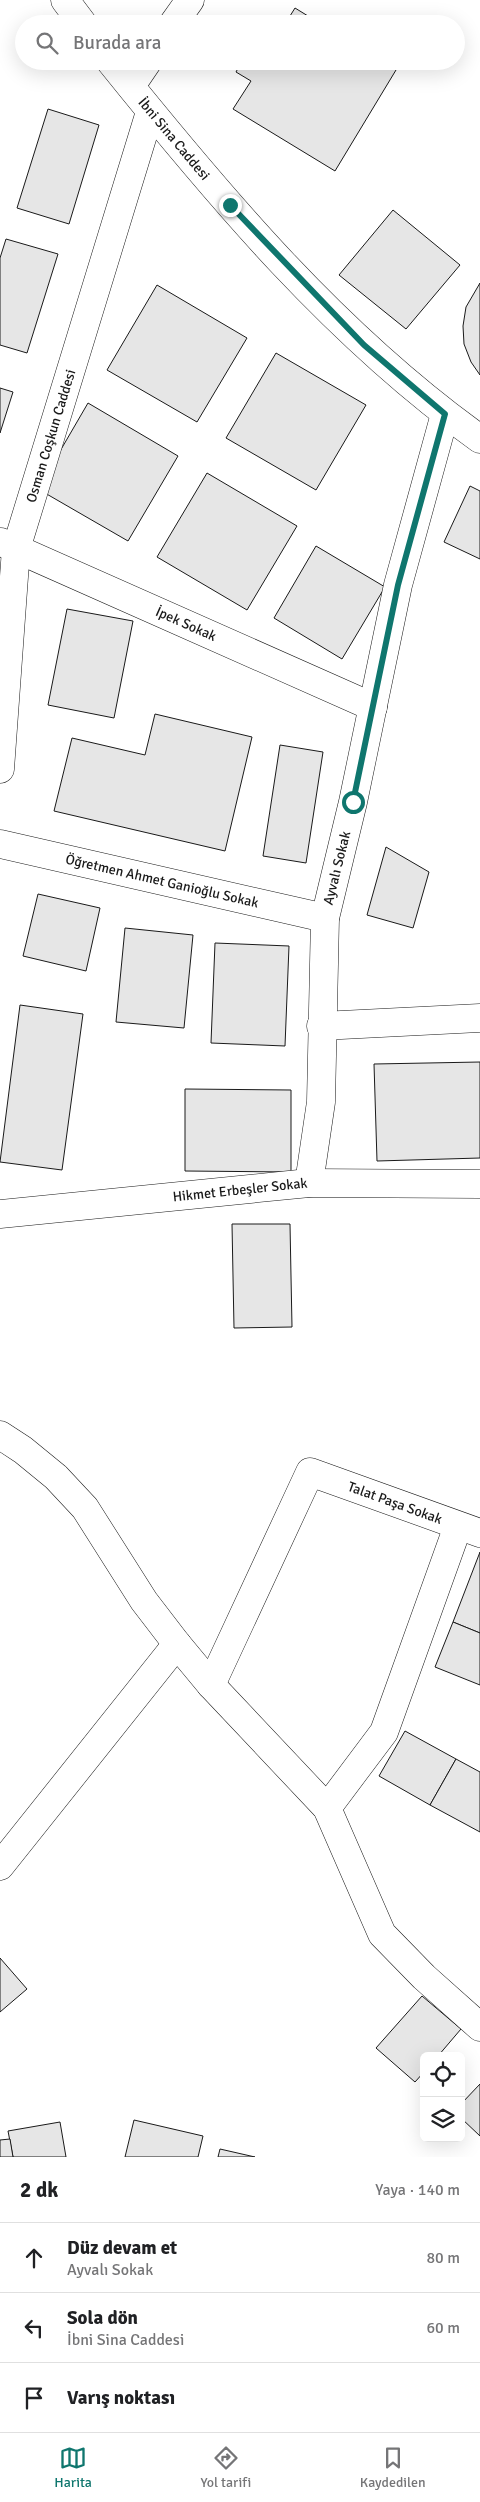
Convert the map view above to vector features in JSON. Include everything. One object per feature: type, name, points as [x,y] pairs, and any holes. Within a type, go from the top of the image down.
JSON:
[{"type":"street","points":[[65,0],[76,15]]},
{"type":"street","points":[[179,15],[190,0]]},
{"type":"street","name":"İbni Sina Caddesi","points":[[118,70],[150,112],[282,262],[364,345],[445,414],[480,439]]},
{"type":"street","points":[[131,86],[142,70]]},
{"type":"street","name":"Osman Coşkun Caddesi","points":[[0,769],[8,545],[150,112]]},
{"type":"street","name":"Ayvalı Sokak","points":[[309,1183],[321,1102],[321,1026],[325,918],[353,802],[398,585],[445,414]]},
{"type":"street","name":"İpek Sokak","points":[[8,545],[373,707]]},
{"type":"street","name":"Öğretmen Ahmet Ganioğlu Sokak","points":[[0,844],[325,918]]},
{"type":"street","points":[[321,1026],[480,1018]]},
{"type":"street","name":"Hikmet Erbeşler Sokak","points":[[0,1214],[309,1183],[480,1184]]},
{"type":"street","points":[[0,1434],[23,1450],[56,1478],[85,1508],[139,1593],[177,1644],[211,1685],[327,1808],[382,1934],[424,1977],[480,2027]]},
{"type":"street","name":"Talat Paşa Sokak","points":[[211,1685],[310,1472],[469,1530]]},
{"type":"street","points":[[327,1808],[384,1732],[469,1530]]},
{"type":"street","points":[[0,1866],[177,1644]]},
{"type":"building","points":[[295,8],[306,15],[291,15]]},
{"type":"building","points":[[237,70],[396,70],[335,171],[233,109],[251,81],[236,72]]},
{"type":"building","points":[[48,109],[99,125],[69,224],[17,208]]},
{"type":"building","points":[[393,210],[460,265],[406,329],[339,275]]},
{"type":"building","points":[[6,239],[58,254],[27,353],[0,345],[0,258]]},
{"type":"building","points":[[480,283],[480,375],[471,362],[464,344],[463,326],[466,307]]},
{"type":"building","points":[[157,285],[247,338],[197,422],[107,370]]},
{"type":"building","points":[[276,353],[366,405],[316,490],[226,438]]},
{"type":"building","points":[[0,388],[13,392],[0,433]]},
{"type":"building","points":[[88,403],[178,456],[128,541],[38,489]]},
{"type":"building","points":[[207,473],[297,526],[247,610],[157,557]]},
{"type":"building","points":[[470,486],[480,491],[480,559],[444,542]]},
{"type":"building","points":[[316,546],[385,587],[342,659],[274,618]]},
{"type":"building","points":[[67,609],[133,621],[114,718],[48,705]]},
{"type":"building","points":[[155,714],[252,737],[225,851],[54,811],[72,738],[145,755]]},
{"type":"building","points":[[280,745],[323,752],[306,863],[263,856]]},
{"type":"building","points":[[386,847],[429,872],[413,928],[367,915]]},
{"type":"building","points":[[38,894],[100,908],[86,971],[23,956]]},
{"type":"building","points":[[125,928],[193,935],[184,1028],[116,1022]]},
{"type":"building","points":[[215,943],[289,946],[285,1046],[211,1043]]},
{"type":"building","points":[[20,1005],[83,1014],[62,1170],[0,1162]]},
{"type":"building","points":[[480,1062],[480,1158],[377,1161],[374,1064]]},
{"type":"building","points":[[185,1089],[291,1090],[291,1172],[185,1171]]},
{"type":"building","points":[[232,1224],[290,1224],[292,1327],[234,1328]]},
{"type":"building","points":[[480,1552],[480,1633],[453,1622]]},
{"type":"building","points":[[453,1622],[480,1633],[480,1685],[435,1667]]},
{"type":"building","points":[[405,1731],[456,1759],[430,1805],[379,1776]]},
{"type":"building","points":[[456,1759],[480,1772],[480,1832],[430,1805]]},
{"type":"building","points":[[0,1958],[27,1989],[0,2012]]},
{"type":"building","points":[[422,1996],[461,2029],[441,2052],[420,2052],[420,2076],[415,2082],[376,2048]]},
{"type":"building","points":[[480,2084],[480,2136],[465,2122],[465,2100]]},
{"type":"building","points":[[134,2120],[203,2136],[198,2157],[125,2157]]},
{"type":"building","points":[[60,2122],[66,2157],[13,2157],[8,2131]]},
{"type":"building","points":[[10,2139],[13,2157],[0,2157],[0,2140]]},
{"type":"building","points":[[220,2149],[255,2157],[218,2157]]},
{"type":"route","points":[[230,205],[282,262],[364,345],[392,371],[445,414],[398,585],[353,802]]}]
